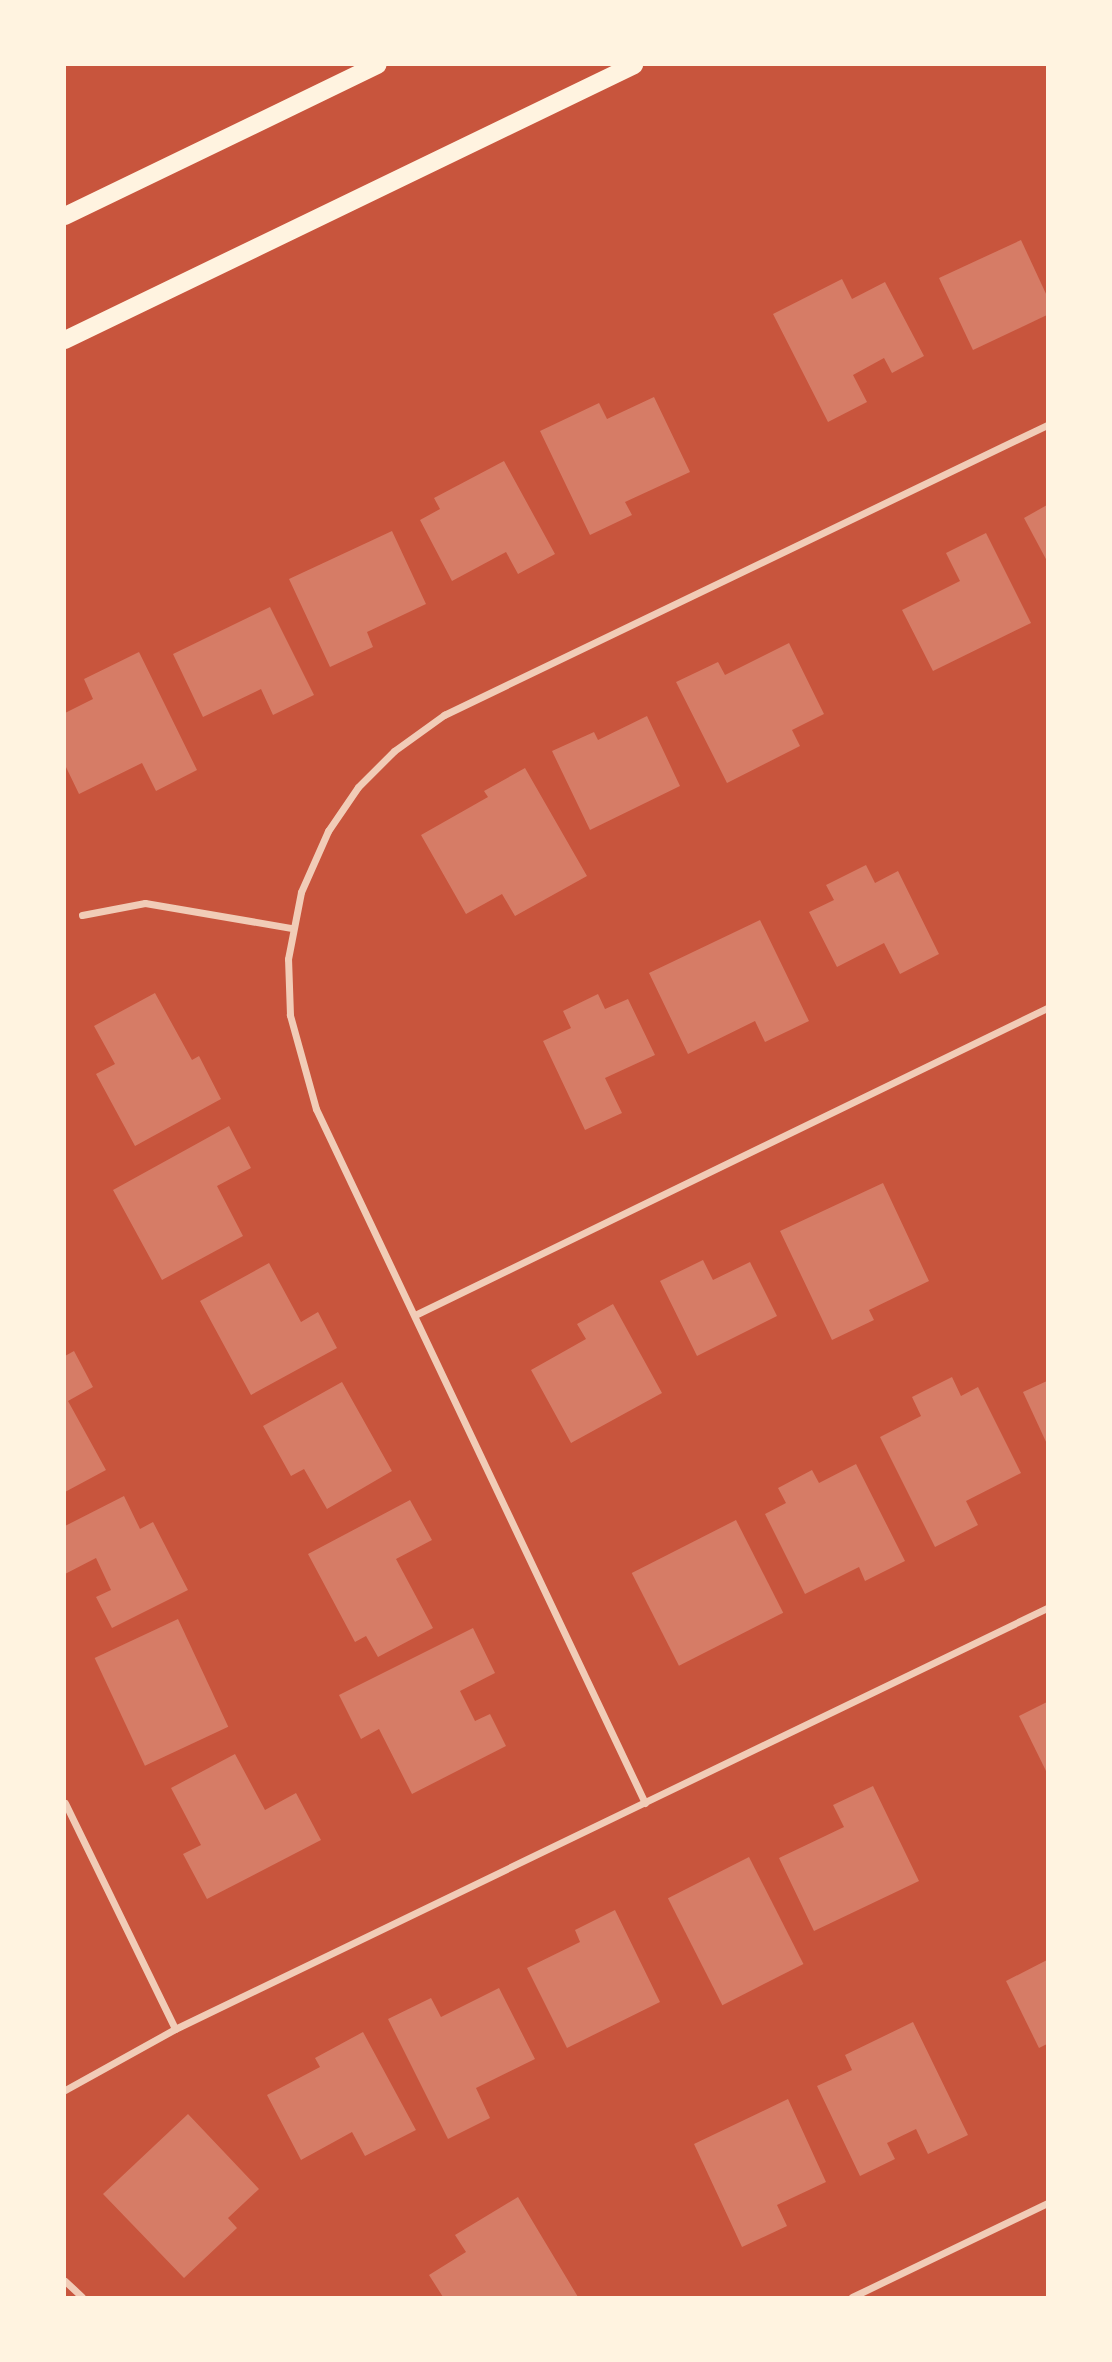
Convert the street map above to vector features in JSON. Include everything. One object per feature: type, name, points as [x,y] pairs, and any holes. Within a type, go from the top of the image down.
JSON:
[{"type":"main road","points":[[65,216],[377,65]]},
{"type":"main road","points":[[65,340],[634,65]]},
{"type":"street","points":[[645,1803],[332,1143],[304,1075],[290,1015],[292,928],[312,864],[342,806],[394,751],[444,715],[1047,425]]},
{"type":"street","points":[[82,915],[145,903],[292,928]]},
{"type":"street","points":[[415,1315],[1047,1009]]},
{"type":"street","points":[[65,2090],[175,2029],[1047,1608]]},
{"type":"street","points":[[65,1803],[175,2029]]},
{"type":"street","points":[[852,2297],[1047,2203]]},
{"type":"street","points":[[65,2281],[82,2297]]},
{"type":"building","points":[[1021,240],[1047,296],[1047,315],[973,350],[939,278]]},
{"type":"building","points":[[842,279],[852,299],[885,282],[924,356],[892,373],[884,358],[853,375],[867,402],[828,422],[773,314]]},
{"type":"building","points":[[654,397],[690,472],[625,502],[632,515],[590,535],[540,431],[599,403],[607,419]]},
{"type":"building","points":[[504,461],[555,554],[518,574],[506,552],[452,581],[420,520],[440,509],[434,498]]},
{"type":"building","points":[[1047,505],[1047,561],[1024,518]]},
{"type":"building","points":[[392,531],[426,604],[367,632],[373,647],[330,667],[289,579]]},
{"type":"building","points":[[986,533],[1031,623],[933,671],[902,610],[960,581],[946,553]]},
{"type":"building","points":[[270,607],[314,695],[273,715],[261,689],[203,717],[173,654]]},
{"type":"building","points":[[789,643],[824,714],[792,730],[800,746],[727,783],[676,682],[718,662],[725,675]]},
{"type":"building","points":[[139,652],[197,770],[156,791],[142,763],[79,794],[65,765],[65,713],[93,699],[84,679]]},
{"type":"building","points":[[647,716],[680,786],[590,830],[552,751],[594,732],[598,740]]},
{"type":"building","points":[[525,768],[587,876],[515,916],[502,894],[466,914],[421,835],[488,797],[484,791]]},
{"type":"building","points":[[866,865],[875,883],[898,871],[939,954],[900,974],[884,943],[837,967],[809,912],[834,900],[826,885]]},
{"type":"building","points":[[760,920],[809,1021],[765,1042],[755,1021],[688,1054],[649,973]]},
{"type":"building","points":[[155,993],[192,1060],[199,1056],[221,1099],[135,1146],[96,1074],[115,1064],[94,1026]]},
{"type":"building","points":[[598,994],[605,1009],[628,999],[655,1055],[605,1078],[622,1113],[585,1130],[543,1041],[571,1028],[563,1011]]},
{"type":"building","points":[[229,1126],[251,1168],[217,1186],[243,1236],[162,1280],[113,1190]]},
{"type":"building","points":[[883,1183],[929,1281],[869,1310],[874,1320],[832,1340],[780,1231]]},
{"type":"building","points":[[703,1260],[713,1280],[750,1262],[777,1316],[697,1356],[660,1281]]},
{"type":"building","points":[[269,1263],[301,1322],[318,1312],[337,1348],[251,1395],[200,1301]]},
{"type":"building","points":[[613,1304],[662,1393],[571,1443],[531,1370],[586,1339],[577,1324]]},
{"type":"building","points":[[74,1351],[93,1387],[68,1401],[106,1470],[65,1492],[65,1356]]},
{"type":"building","points":[[952,1377],[961,1396],[978,1387],[1021,1473],[966,1501],[978,1525],[935,1547],[880,1437],[921,1416],[912,1397]]},
{"type":"building","points":[[1047,1381],[1047,1444],[1023,1392]]},
{"type":"building","points":[[342,1382],[392,1471],[327,1509],[304,1469],[291,1476],[263,1426]]},
{"type":"building","points":[[856,1464],[905,1561],[865,1581],[859,1567],[805,1594],[765,1514],[786,1503],[778,1488],[812,1470],[819,1483]]},
{"type":"building","points":[[124,1496],[140,1529],[153,1522],[188,1590],[112,1628],[96,1597],[111,1590],[96,1558],[65,1574],[65,1526]]},
{"type":"building","points":[[410,1500],[432,1540],[396,1559],[433,1628],[378,1657],[366,1636],[355,1642],[308,1554]]},
{"type":"building","points":[[736,1520],[783,1613],[679,1666],[632,1573]]},
{"type":"building","points":[[178,1619],[228,1727],[145,1766],[95,1658]]},
{"type":"building","points":[[473,1628],[495,1673],[460,1691],[475,1721],[490,1714],[506,1746],[412,1794],[379,1729],[361,1739],[339,1695]]},
{"type":"building","points":[[1047,1702],[1047,1773],[1019,1716]]},
{"type":"building","points":[[235,1754],[265,1810],[296,1793],[321,1840],[207,1899],[183,1854],[201,1845],[171,1788]]},
{"type":"building","points":[[873,1786],[919,1881],[814,1931],[779,1858],[844,1827],[833,1805]]},
{"type":"building","points":[[749,1857],[803,1964],[722,2005],[668,1898]]},
{"type":"building","points":[[615,1910],[660,2002],[567,2048],[527,1968],[580,1942],[575,1930]]},
{"type":"building","points":[[1047,1960],[1047,2044],[1039,2048],[1006,1981]]},
{"type":"building","points":[[499,1988],[535,2059],[476,2088],[490,2118],[448,2139],[388,2019],[431,1998],[441,2017]]},
{"type":"building","points":[[913,2022],[968,2135],[928,2154],[916,2129],[887,2143],[895,2159],[860,2176],[817,2086],[852,2070],[845,2055]]},
{"type":"building","points":[[363,2032],[416,2130],[365,2156],[352,2132],[301,2160],[267,2095],[320,2067],[315,2058]]},
{"type":"building","points":[[788,2099],[826,2182],[777,2205],[787,2226],[742,2247],[694,2144]]},
{"type":"building","points":[[188,2114],[259,2189],[228,2218],[237,2228],[184,2278],[103,2194]]},
{"type":"building","points":[[518,2197],[578,2297],[443,2297],[429,2275],[466,2252],[455,2235]]}]
